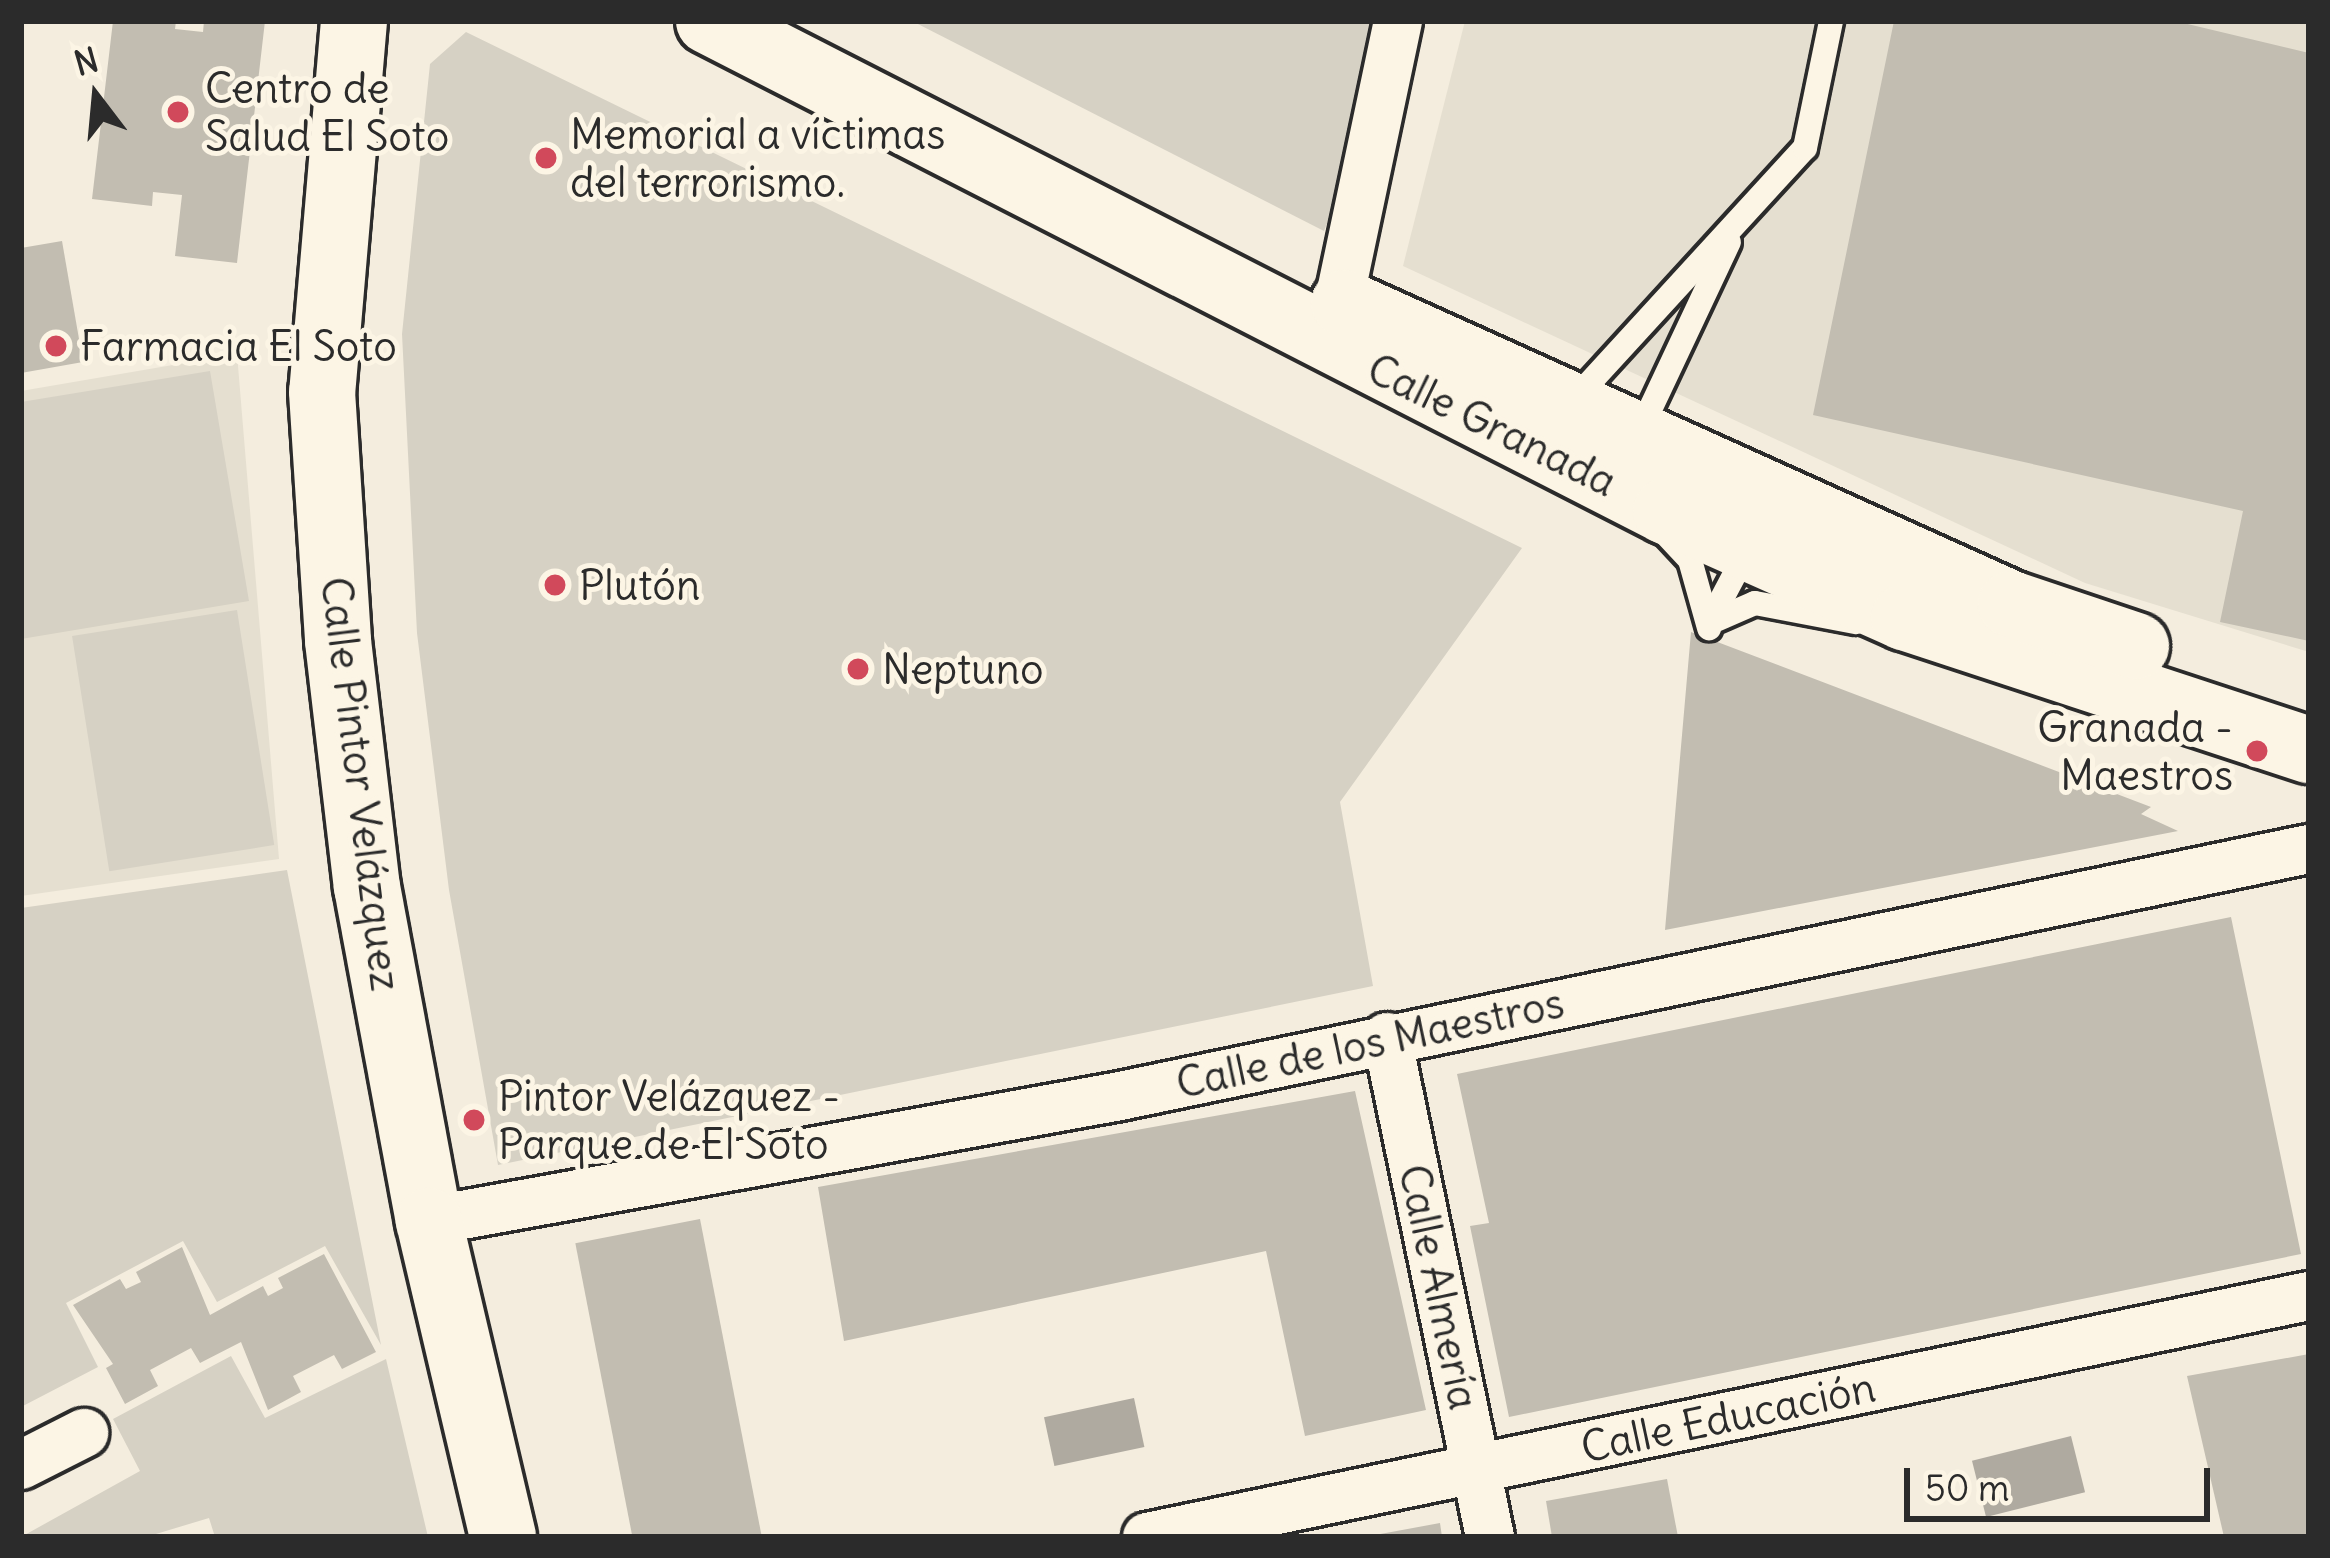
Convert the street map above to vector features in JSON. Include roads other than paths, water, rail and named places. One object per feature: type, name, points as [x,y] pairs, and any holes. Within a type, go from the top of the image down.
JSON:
[{"type":"street","name":"Calle Pintor Velázquez","points":[[354,21],[322,392],[365,870],[429,1221],[503,1537]]},
{"type":"street","name":"Calle Granada","points":[[709,21],[1632,463],[2011,604],[2309,706]]},
{"type":"street","name":"Calle Granada","points":[[796,21],[1339,301],[1546,423]]},
{"type":"street","points":[[1339,301],[1398,21]]},
{"type":"street","name":"Calle Granada","points":[[1632,463],[1750,546],[1904,617],[2309,750]]},
{"type":"street","name":"Calle de los Maestros","points":[[429,1221],[1120,1096],[2309,849]]},
{"type":"street","name":"Calle Almería","points":[[1387,1037],[1490,1537]]},
{"type":"street","name":"Calle Educación","points":[[1147,1537],[2309,1296]]},
{"type":"street","points":[[21,1466],[84,1432]]},
{"type":"lane","points":[[1546,423],[1805,148],[1831,21]]},
{"type":"lane","points":[[1709,630],[1690,560],[1632,463],[1739,221]]},
{"type":"lane","points":[[1709,630],[1750,546],[1765,536],[2011,604]]},
{"type":"lane","points":[[1709,630],[1755,603],[1845,623],[1904,617]]},
{"type":"place","name":"Centro de Salud El Soto","points":[[178,112]]},
{"type":"place","name":"Memorial a víctimas del terrorismo.","points":[[546,158]]},
{"type":"place","name":"Farmacia El Soto","points":[[56,346]]},
{"type":"place","name":"Plutón","points":[[555,585]]},
{"type":"place","name":"Neptuno","points":[[858,669]]},
{"type":"place","name":"Granada - Maestros","points":[[2257,751]]},
{"type":"place","name":"Pintor Velázquez - Parque de El Soto","points":[[474,1120]]}]
